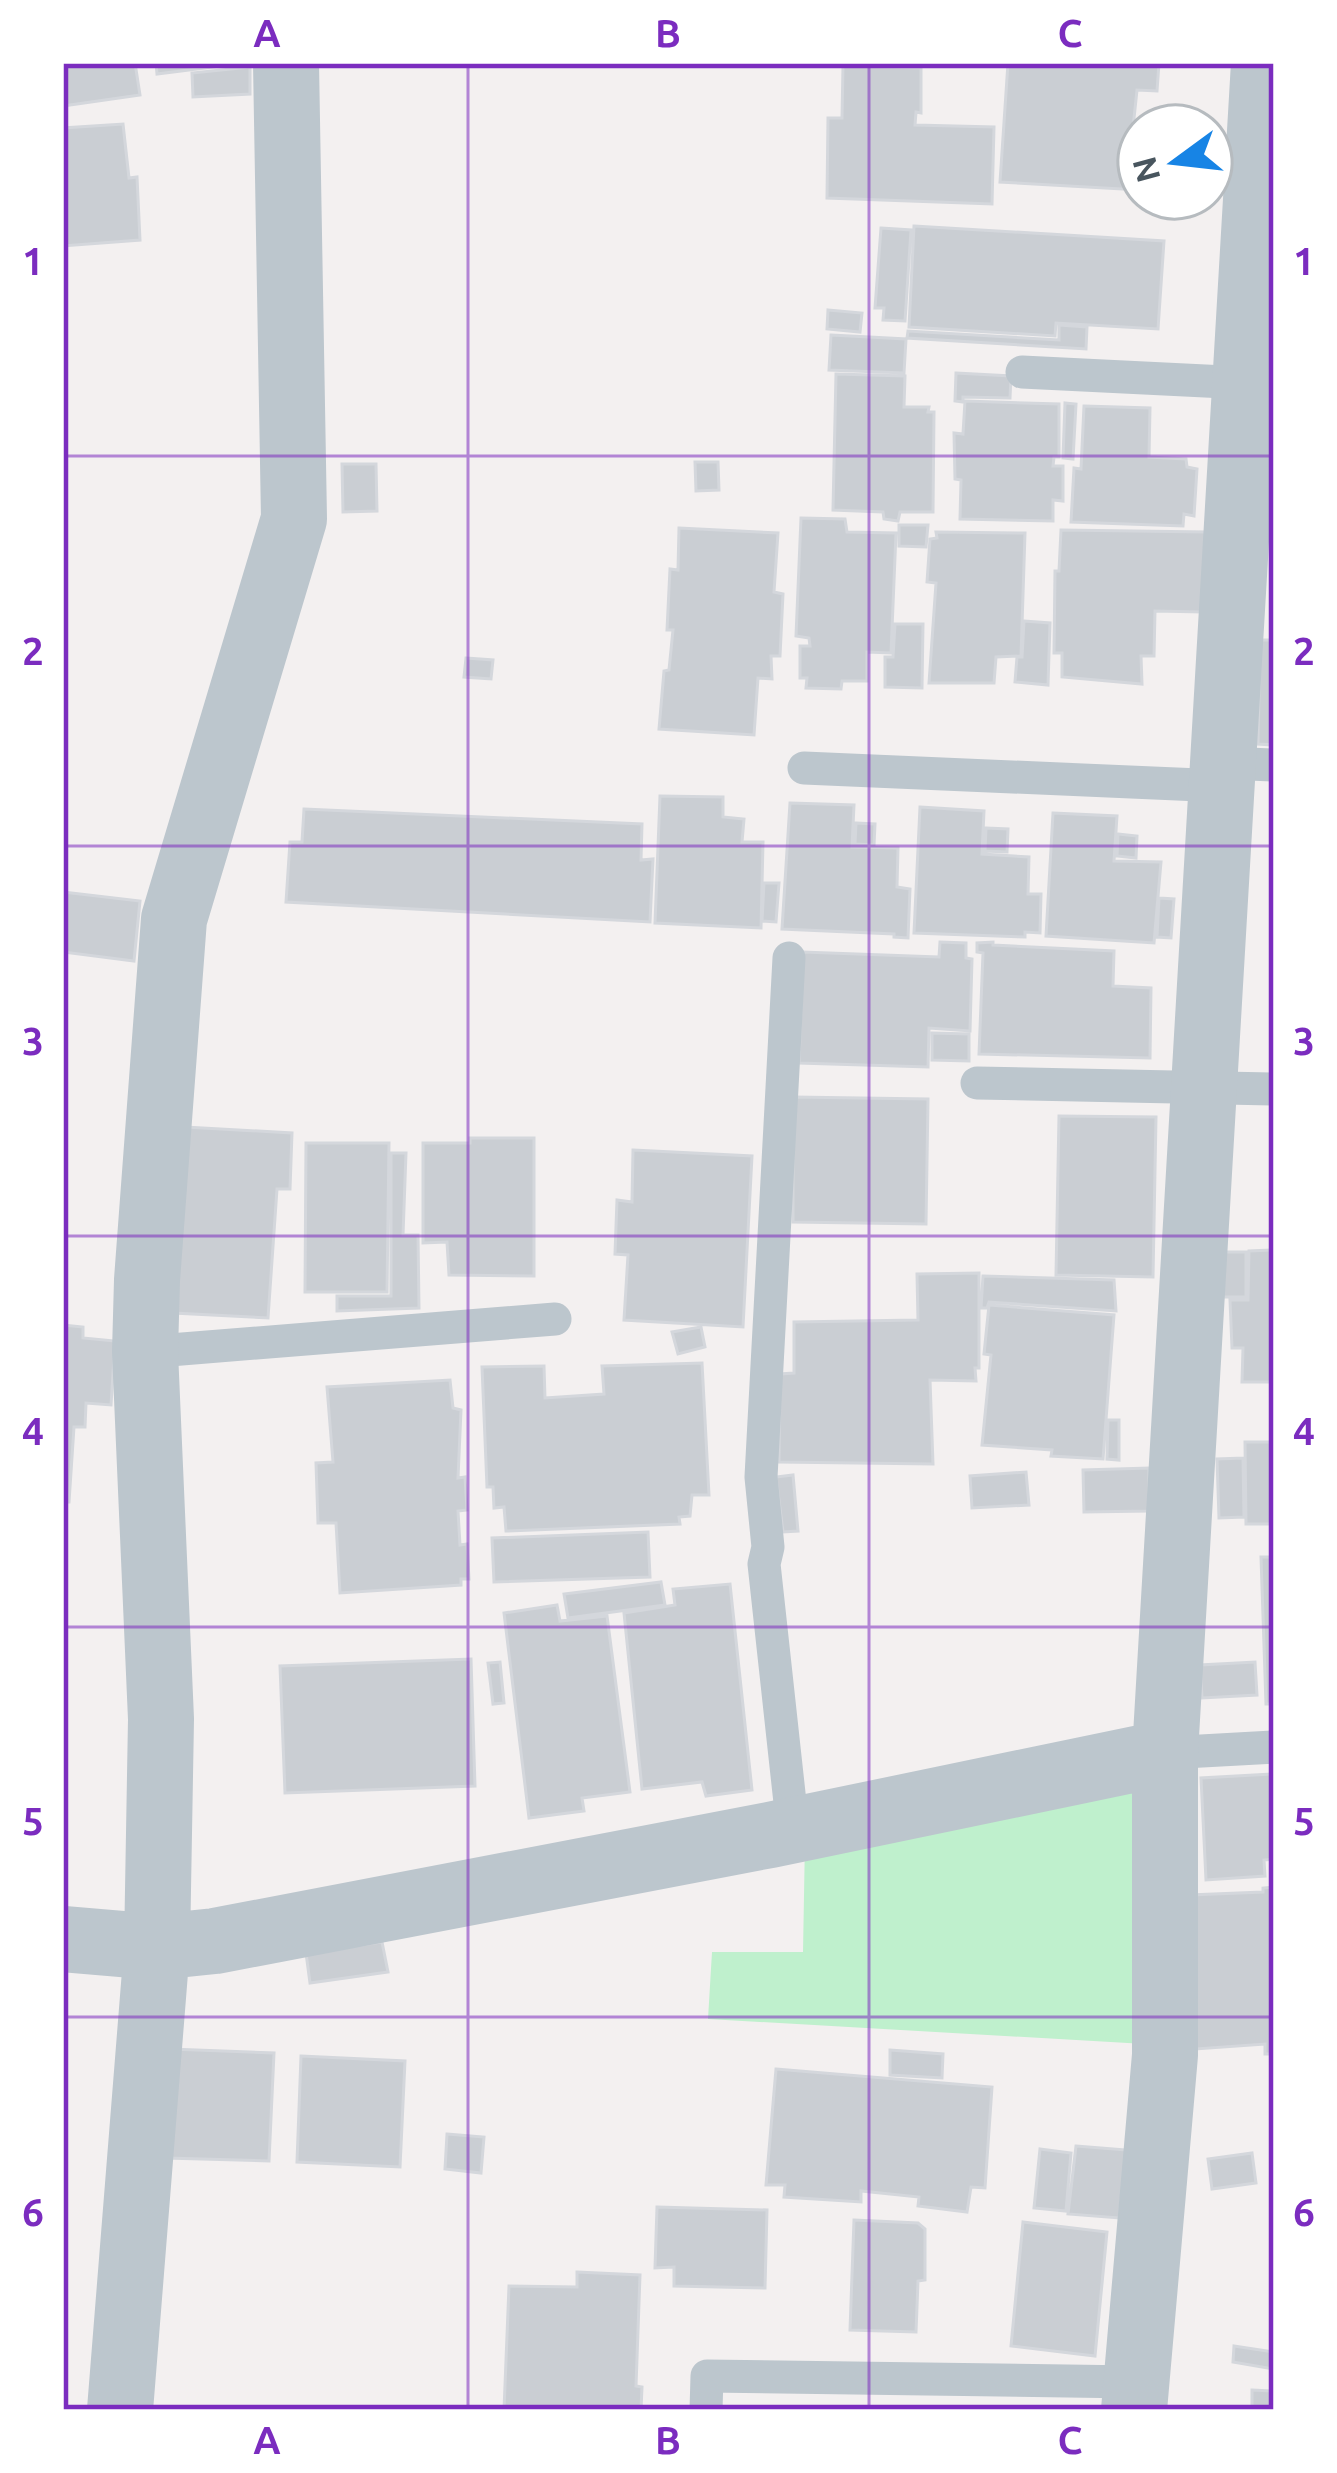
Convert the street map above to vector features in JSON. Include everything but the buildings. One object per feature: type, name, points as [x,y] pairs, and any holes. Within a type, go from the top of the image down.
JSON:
[{"type":"street","points":[[121,2410],[157,1947],[161,1718],[145,1352],[174,919],[295,519],[286,63]]},
{"type":"street","points":[[1135,2396],[1165,2054],[1165,1753],[1206,1089],[1241,771],[1256,551],[1246,382],[1264,63]]},
{"type":"street","points":[[63,1939],[157,1947],[238,1936],[1165,1753]]},
{"type":"lane","points":[[1022,372],[1246,382]]},
{"type":"lane","points":[[804,767],[1241,771]]},
{"type":"lane","points":[[789,958],[760,1477],[768,1547],[764,1564],[793,1830]]},
{"type":"lane","points":[[976,1083],[1274,1089]]},
{"type":"lane","points":[[145,1352],[555,1318]]},
{"type":"lane","points":[[1165,1753],[1274,1747]]},
{"type":"lane","points":[[706,2410],[707,2377],[1135,2396]]},
{"type":"green space","points":[[1147,1773],[1145,2044],[708,2019],[712,1952],[803,1952],[805,1839]]}]
